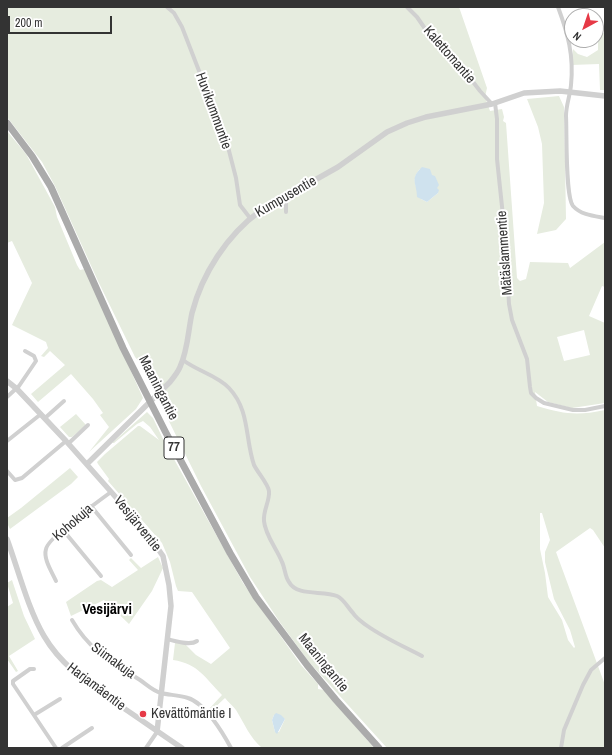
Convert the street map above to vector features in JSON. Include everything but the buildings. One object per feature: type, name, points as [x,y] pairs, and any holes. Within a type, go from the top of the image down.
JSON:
[{"type":"main road","name":"Maaningantie","points":[[7,123],[32,156],[51,187],[123,348],[230,553],[256,597],[307,665],[336,700],[380,748]]},
{"type":"street","name":"Huvikummuntie","points":[[167,7],[174,13],[182,27],[226,143],[236,178],[240,205],[250,218]]},
{"type":"street","name":"Kalettomantie","points":[[407,7],[417,17],[428,33],[457,61],[480,91],[494,103]]},
{"type":"street","points":[[558,7],[571,50],[570,91],[566,106],[567,171],[570,200],[573,206],[585,214],[605,218]]},
{"type":"street","name":"Kumpusentie","points":[[87,464],[151,402],[170,382],[180,368],[187,347],[195,303],[205,279],[212,265],[233,236],[250,218],[338,167],[387,132],[407,123],[426,117],[494,103],[524,93],[570,91],[605,96]]},
{"type":"street","name":"Mätäslammentie","points":[[494,103],[497,119],[497,159],[505,235],[509,304],[512,320],[527,359],[530,387],[536,398],[544,404],[573,410],[585,410],[605,406]]},
{"type":"street","points":[[286,196],[286,212]]},
{"type":"street","points":[[7,397],[17,389],[36,361],[34,356],[25,351]]},
{"type":"street","points":[[183,360],[226,385],[242,409],[247,424],[251,456],[259,475],[269,491],[264,510],[265,527],[283,563],[288,582],[297,589],[310,592],[322,592],[339,597],[353,614],[367,626],[385,638],[422,656]]},
{"type":"street","name":"Vesijärventie","points":[[7,381],[17,389],[68,442],[148,535],[163,556],[169,585],[171,606],[157,732]]},
{"type":"street","points":[[7,441],[64,401]]},
{"type":"street","points":[[7,471],[15,480],[22,478],[88,425]]},
{"type":"street","name":"Kohokuja","points":[[56,581],[45,553],[48,544],[91,506],[111,492]]},
{"type":"street","points":[[91,506],[131,555]]},
{"type":"street","points":[[63,530],[101,576]]},
{"type":"street","name":"Harjamäentie","points":[[7,539],[34,617],[43,636],[54,652],[69,668],[85,681],[182,748]]},
{"type":"street","name":"Siimakuja","points":[[72,620],[84,638],[96,651],[161,693]]},
{"type":"street","points":[[167,639],[190,643],[197,641]]},
{"type":"street","points":[[561,748],[564,730],[585,681],[591,670],[605,658]]},
{"type":"street","points":[[8,682],[13,681],[30,669],[34,669]]},
{"type":"street","points":[[13,681],[13,684],[56,748]]},
{"type":"street","points":[[161,693],[174,694],[190,698],[213,720],[231,748]]},
{"type":"street","points":[[34,715],[60,699]]},
{"type":"street","points":[[62,748],[92,728]]},
{"type":"street","points":[[146,748],[157,732]]},
{"type":"shaded area","points":[[7,7],[459,7],[487,88],[485,97],[490,111],[502,109],[504,117],[503,121],[506,123],[517,278],[520,281],[526,279],[530,262],[568,263],[570,268],[605,242],[605,287],[602,286],[589,316],[605,323],[605,403],[572,408],[548,402],[535,392],[537,406],[547,409],[571,413],[586,413],[605,410],[605,548],[590,528],[556,552],[605,685],[605,748],[387,748],[309,662],[279,621],[250,577],[201,486],[160,403],[154,379],[135,357],[98,281],[55,186],[42,162],[7,117]],"holes":[[[420,169],[438,193],[427,202],[421,199],[415,184],[415,177]],[[584,330],[590,355],[564,361],[557,337]],[[540,513],[542,513],[550,540],[545,552],[545,562],[554,599],[570,630],[574,648],[568,640],[562,620],[548,597],[540,549]]]},
{"type":"shaded area","points":[[604,33],[605,90],[600,90],[599,64],[571,65],[573,49],[578,54],[587,57],[598,50],[598,48],[604,48]]},
{"type":"shaded area","points":[[559,96],[564,107],[566,219],[556,230],[537,234],[544,203],[542,144],[538,127],[527,99]]},
{"type":"shaded area","points":[[7,131],[26,154],[55,207],[57,217],[77,265],[80,270],[85,269],[143,398],[136,409],[89,452],[109,427],[100,415],[103,413],[71,374],[38,402],[31,394],[65,365],[50,351],[44,357],[41,356],[48,348],[46,342],[12,325],[32,283],[12,241],[7,243]]},
{"type":"shaded area","points":[[147,412],[153,418],[165,443],[243,583],[301,665],[318,684],[318,689],[324,690],[374,748],[262,748],[251,735],[236,710],[225,698],[210,712],[208,710],[222,695],[195,668],[173,660],[175,643],[184,643],[196,655],[211,664],[230,648],[192,592],[178,591],[170,562],[162,543],[108,481],[109,479],[97,462],[138,426],[159,440],[150,427],[143,421],[112,443]],"holes":[[[274,715],[285,719],[279,732],[275,732],[272,720]]]},
{"type":"shaded area","points":[[76,414],[86,425],[72,437],[69,437],[60,427]]},
{"type":"shaded area","points":[[70,468],[78,477],[71,484],[10,529],[7,523],[7,518]]},
{"type":"shaded area","points":[[158,557],[163,568],[152,591],[129,624],[104,600],[71,616],[66,602],[97,581],[101,580],[112,587],[138,570],[129,560],[131,558],[141,568]]},
{"type":"shaded area","points":[[12,580],[24,616],[35,639],[9,656],[18,671],[16,672],[7,659],[7,607],[13,603],[7,583]]},
{"type":"water","points":[[422,167],[430,169],[439,185],[437,188],[439,190],[438,193],[427,202],[417,197],[415,178],[418,171]]},
{"type":"water","points":[[276,713],[285,719],[277,734],[275,732],[272,720]]},
{"type":"place","name":"Kevättömäntie I","points":[[143,714]]},
{"type":"district","name":"Vesijärvi","points":[[107,610]]}]
